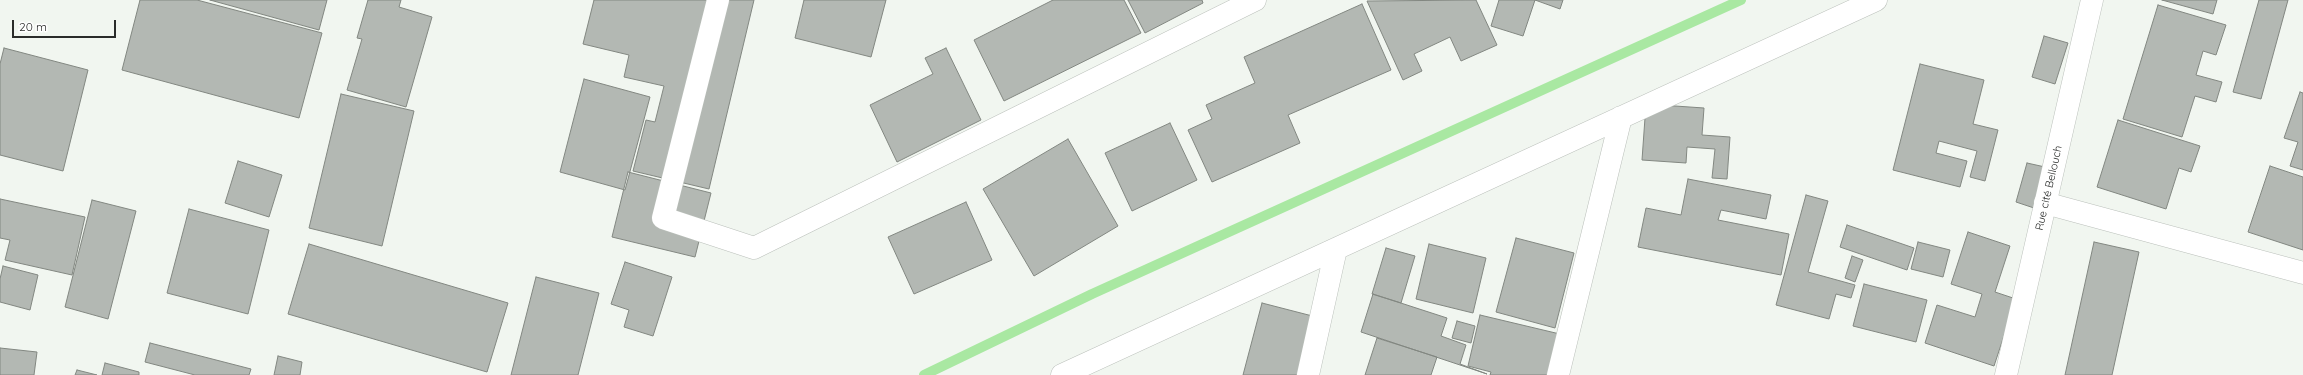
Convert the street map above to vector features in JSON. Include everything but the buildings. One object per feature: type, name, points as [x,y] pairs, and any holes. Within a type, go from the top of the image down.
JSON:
[{"type":"street","points":[[718,0],[663,218],[754,248],[1255,0]]},
{"type":"street","points":[[1066,374],[1876,0]]},
{"type":"street","name":"Rue cité Bellouch","points":[[2006,375],[2092,0]]},
{"type":"street","points":[[1558,375],[1621,117]]},
{"type":"street","points":[[2046,203],[2303,273]]},
{"type":"street","points":[[1308,375],[1336,249]]},
{"type":"waterway","points":[[924,375],[1092,294],[1741,0]]}]
